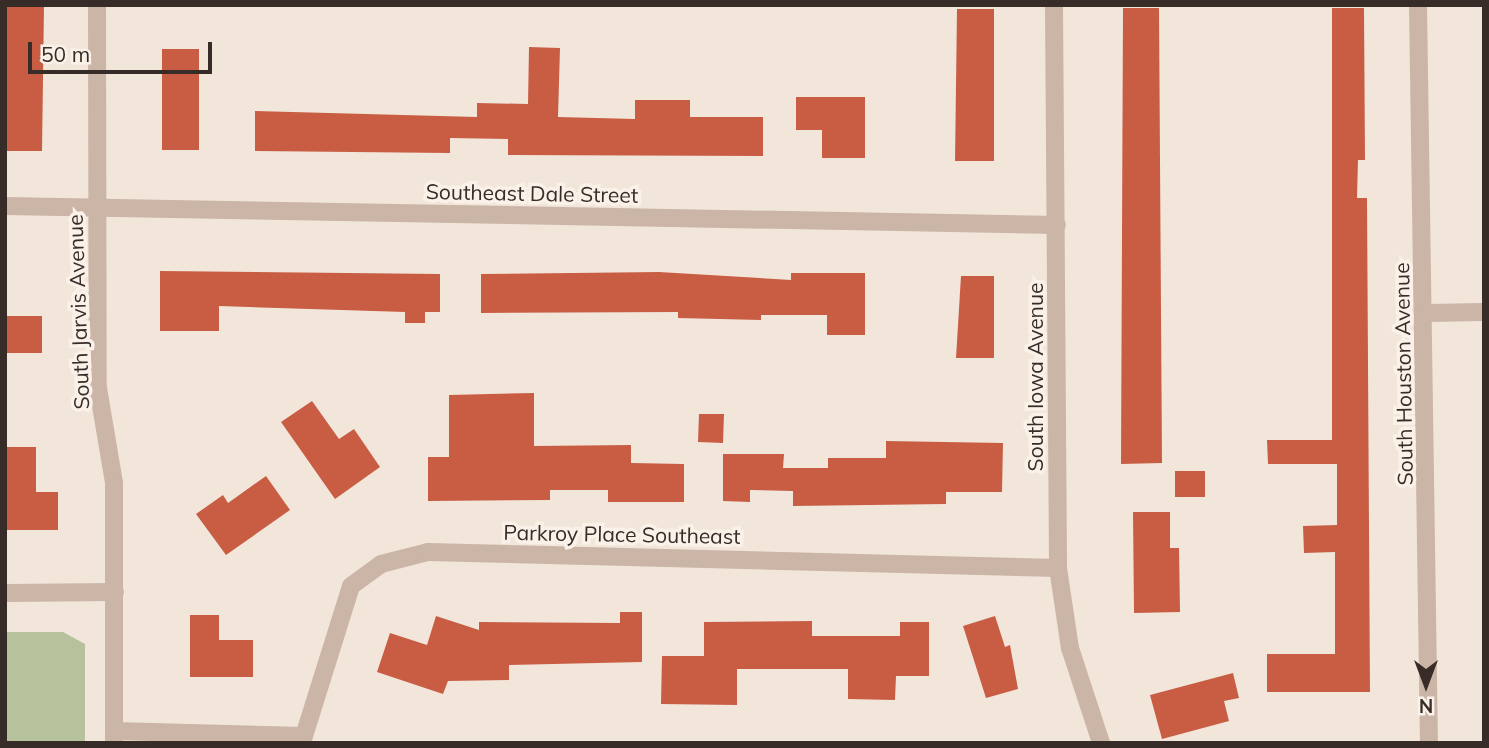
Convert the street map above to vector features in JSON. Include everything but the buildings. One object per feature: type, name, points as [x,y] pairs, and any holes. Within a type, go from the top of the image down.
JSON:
[{"type":"street","name":"South Jarvis Avenue","points":[[97,5],[98,388],[114,483],[114,737]]},
{"type":"street","name":"South Iowa Avenue","points":[[1054,5],[1058,568],[1070,648],[1101,743]]},
{"type":"street","name":"South Houston Avenue","points":[[1418,5],[1426,313],[1429,743]]},
{"type":"street","name":"Southeast Dale Street","points":[[5,206],[1057,225]]},
{"type":"street","points":[[1426,313],[1484,312]]},
{"type":"street","name":"Parkroy Place Southeast","points":[[304,740],[351,586],[381,564],[428,552],[1058,568]]},
{"type":"street","points":[[5,593],[115,592]]},
{"type":"street","points":[[114,737],[304,740]]},
{"type":"green space","points":[[5,632],[63,632],[85,644],[85,743],[5,743]]}]
